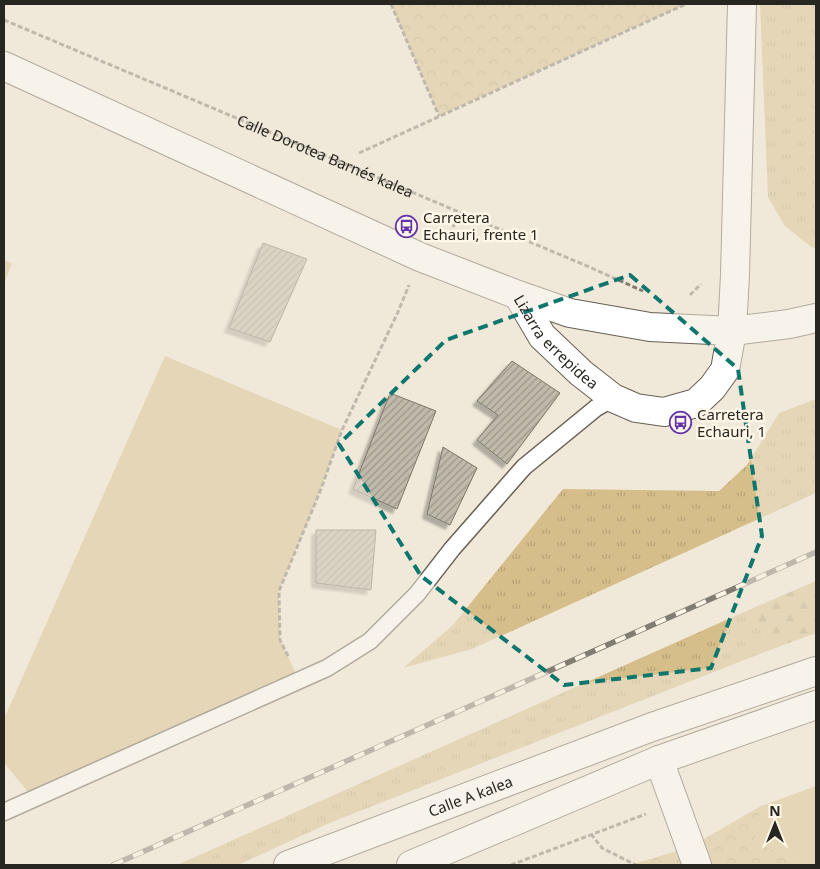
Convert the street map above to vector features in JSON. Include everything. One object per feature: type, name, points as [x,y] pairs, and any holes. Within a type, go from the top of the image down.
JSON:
[{"type":"street","name":"Lizarra errepidea","points":[[518,295],[542,336],[581,373],[613,398],[636,408],[664,412],[696,403],[712,388],[725,370],[732,331],[736,275],[742,4]]},
{"type":"street","points":[[5,71],[420,257],[518,295]]},
{"type":"street","name":"Lizarra errepidea","points":[[518,295],[570,313],[650,327],[732,331],[789,324],[816,318]]},
{"type":"street","name":"Calle A kalea","points":[[288,865],[652,727],[816,671]]},
{"type":"street","points":[[412,865],[659,760],[816,705]]},
{"type":"street","points":[[659,760],[696,865]]},
{"type":"lane","points":[[4,812],[327,668],[370,641],[417,594],[452,549],[524,467],[596,408],[613,398]]},
{"type":"path","points":[[391,4],[439,116]]},
{"type":"path","points":[[359,153],[686,4]]},
{"type":"path","name":"Calle Dorotea Barnés kalea","points":[[4,20],[588,266],[644,292]]},
{"type":"path","points":[[448,238],[457,218]]},
{"type":"path","points":[[299,680],[280,640],[279,591],[321,489],[342,430],[398,312],[420,257]]},
{"type":"path","points":[[686,297],[693,294],[703,280]]},
{"type":"path","points":[[511,865],[648,813],[672,798]]},
{"type":"path","points":[[591,834],[602,848],[636,865]]},
{"type":"highlighted area","points":[[630,275],[738,369],[762,536],[711,668],[564,685],[421,576],[339,444],[446,340]]},
{"type":"green space","points":[[391,4],[686,4],[439,116]]},
{"type":"green space","points":[[760,4],[816,4],[816,248],[811,247],[785,226],[768,197]]},
{"type":"green space","points":[[4,260],[12,263],[4,284]]},
{"type":"green space","points":[[165,356],[342,430],[321,489],[279,591],[280,640],[299,680],[34,799],[4,763],[4,719]]},
{"type":"green space","points":[[816,399],[816,493],[472,649],[403,668],[452,626],[563,489],[719,491],[747,465],[779,413]]},
{"type":"green space","points":[[816,581],[816,633],[770,650],[753,608]]},
{"type":"green space","points":[[753,608],[770,650],[327,824],[238,865],[177,865]]},
{"type":"green space","points":[[816,786],[816,865],[799,865],[756,840],[761,806]]},
{"type":"green space","points":[[761,806],[756,840],[799,865],[630,865],[690,847]]},
{"type":"building","points":[[263,243],[307,259],[270,342],[229,328]]},
{"type":"building","points":[[512,361],[560,393],[507,464],[477,440],[498,415],[477,401]]},
{"type":"building","points":[[390,393],[436,411],[397,509],[353,489]]},
{"type":"building","points":[[443,447],[477,468],[450,525],[427,514]]},
{"type":"building","points":[[316,530],[376,530],[371,590],[316,583]]},
{"type":"railway","points":[[113,865],[816,552]]},
{"type":"place","name":"Carretera Echauri, frente 1","points":[[407,226]]},
{"type":"place","name":"Carretera Echauri, 1","points":[[681,423]]}]
